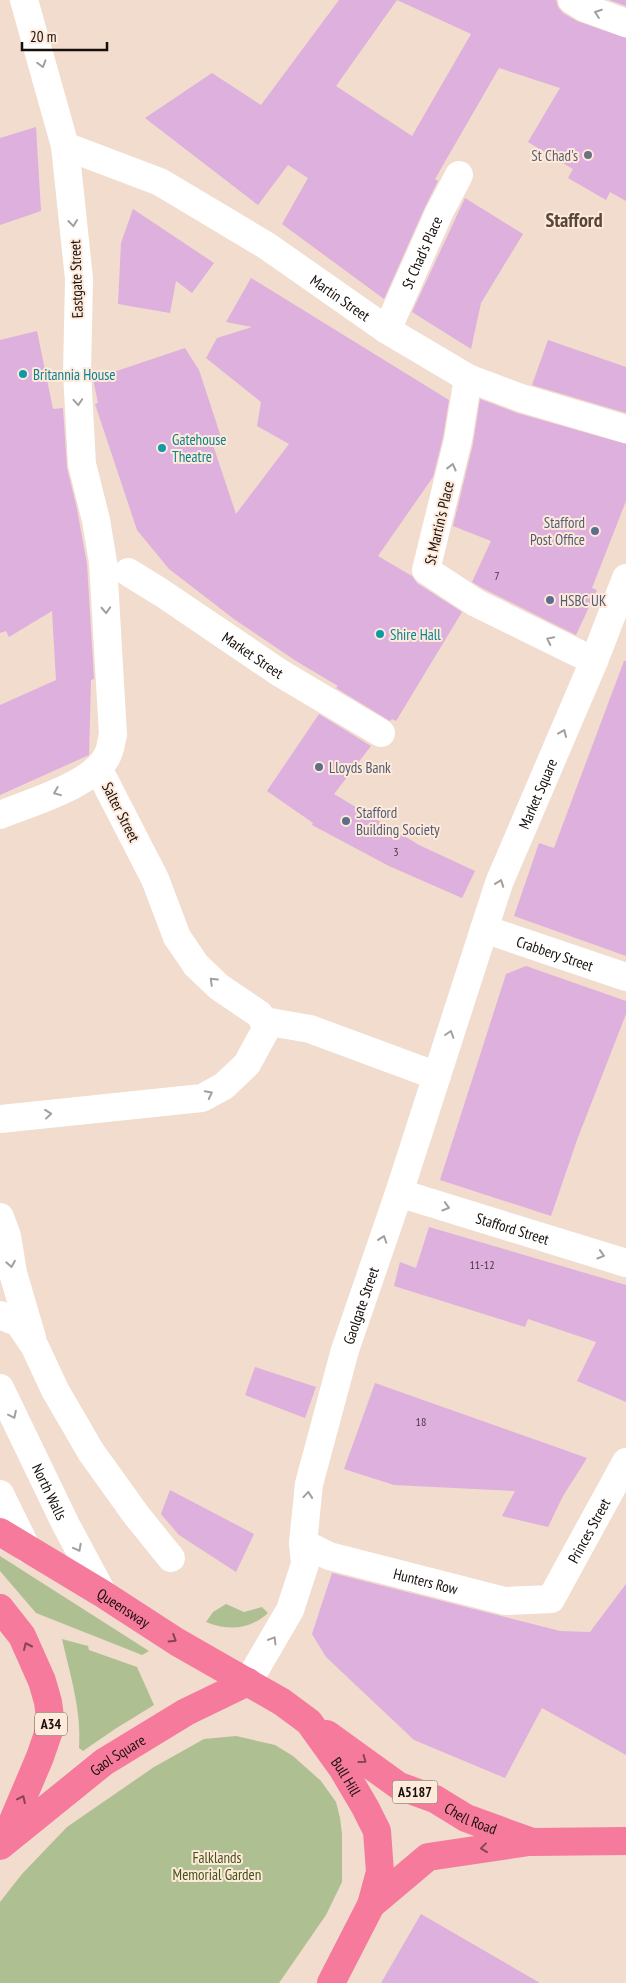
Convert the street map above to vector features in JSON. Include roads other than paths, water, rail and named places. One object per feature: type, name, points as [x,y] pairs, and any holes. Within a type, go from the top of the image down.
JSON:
[{"type":"highway","name":"Queensway","points":[[0,1532],[103,1594],[177,1642],[248,1682]]},
{"type":"highway","name":"A34","points":[[0,1608],[22,1636],[38,1672],[48,1702],[51,1725],[40,1757],[2,1845]]},
{"type":"highway","name":"Bull Hill","points":[[248,1682],[282,1702],[309,1722],[342,1768],[365,1807],[377,1831],[380,1872],[371,1905]]},
{"type":"highway","name":"Gaol Square","points":[[2,1845],[104,1762],[186,1712],[248,1682]]},
{"type":"highway","name":"Chell Road","points":[[309,1722],[399,1786],[435,1799],[466,1818],[532,1842],[626,1841]]},
{"type":"highway","name":"A5187","points":[[371,1905],[428,1857],[532,1842]]},
{"type":"highway","points":[[331,1983],[371,1905]]},
{"type":"street","name":"Eastgate Street","points":[[24,0],[65,146],[79,279],[76,372],[82,464],[96,520],[116,567]]},
{"type":"street","points":[[572,0],[585,8],[626,23]]},
{"type":"street","name":"Martin Street","points":[[65,146],[160,182],[266,246],[387,330],[468,378],[522,398],[626,429]]},
{"type":"street","name":"St Chad's Place","points":[[387,330],[458,175]]},
{"type":"street","name":"St Martin's Place","points":[[468,378],[458,440],[426,570],[476,603],[594,661]]},
{"type":"street","name":"Market Street","points":[[116,567],[162,593],[280,673],[381,733]]},
{"type":"street","name":"Salter Street","points":[[116,567],[113,735],[108,755],[98,768],[155,879],[177,936],[196,965],[219,987],[259,1014],[264,1021]]},
{"type":"street","name":"Market Square","points":[[484,929],[499,883],[594,661],[626,578]]},
{"type":"street","points":[[0,815],[77,784],[98,768]]},
{"type":"street","name":"Crabbery Street","points":[[484,929],[626,977]]},
{"type":"street","name":"Gaolgate Street","points":[[248,1682],[290,1610],[304,1564],[303,1543],[309,1484],[340,1369],[484,929]]},
{"type":"street","points":[[0,1119],[202,1098],[224,1086],[247,1064],[265,1031],[264,1021],[310,1029],[437,1076]]},
{"type":"street","name":"Stafford Street","points":[[399,1193],[626,1263]]},
{"type":"street","points":[[0,1217],[7,1236],[13,1273],[35,1347],[55,1390],[129,1520],[171,1558]]},
{"type":"street","points":[[0,1315],[19,1323],[35,1347]]},
{"type":"street","name":"North Walls","points":[[0,1388],[66,1525],[103,1594]]},
{"type":"street","name":"Princes Street","points":[[552,1599],[626,1462]]},
{"type":"street","points":[[0,1494],[27,1549]]},
{"type":"street","name":"Hunters Row","points":[[303,1543],[329,1556],[505,1601],[552,1599]]},
{"type":"place","name":"St Chad's","points":[[588,155]]},
{"type":"place","name":"Britannia House","points":[[23,374]]},
{"type":"place","name":"Gatehouse Theatre","points":[[162,448]]},
{"type":"place","name":"Stafford Post Office","points":[[595,531]]},
{"type":"place","name":"HSBC UK","points":[[550,600]]},
{"type":"place","name":"Shire Hall","points":[[380,634]]},
{"type":"place","name":"Lloyds Bank","points":[[319,767]]},
{"type":"place","name":"Stafford Building Society","points":[[346,821]]},
{"type":"district","name":"Stafford","points":[[574,220]]},
{"type":"park label","name":"Falklands Memorial Garden","points":[[217,1866]]}]
